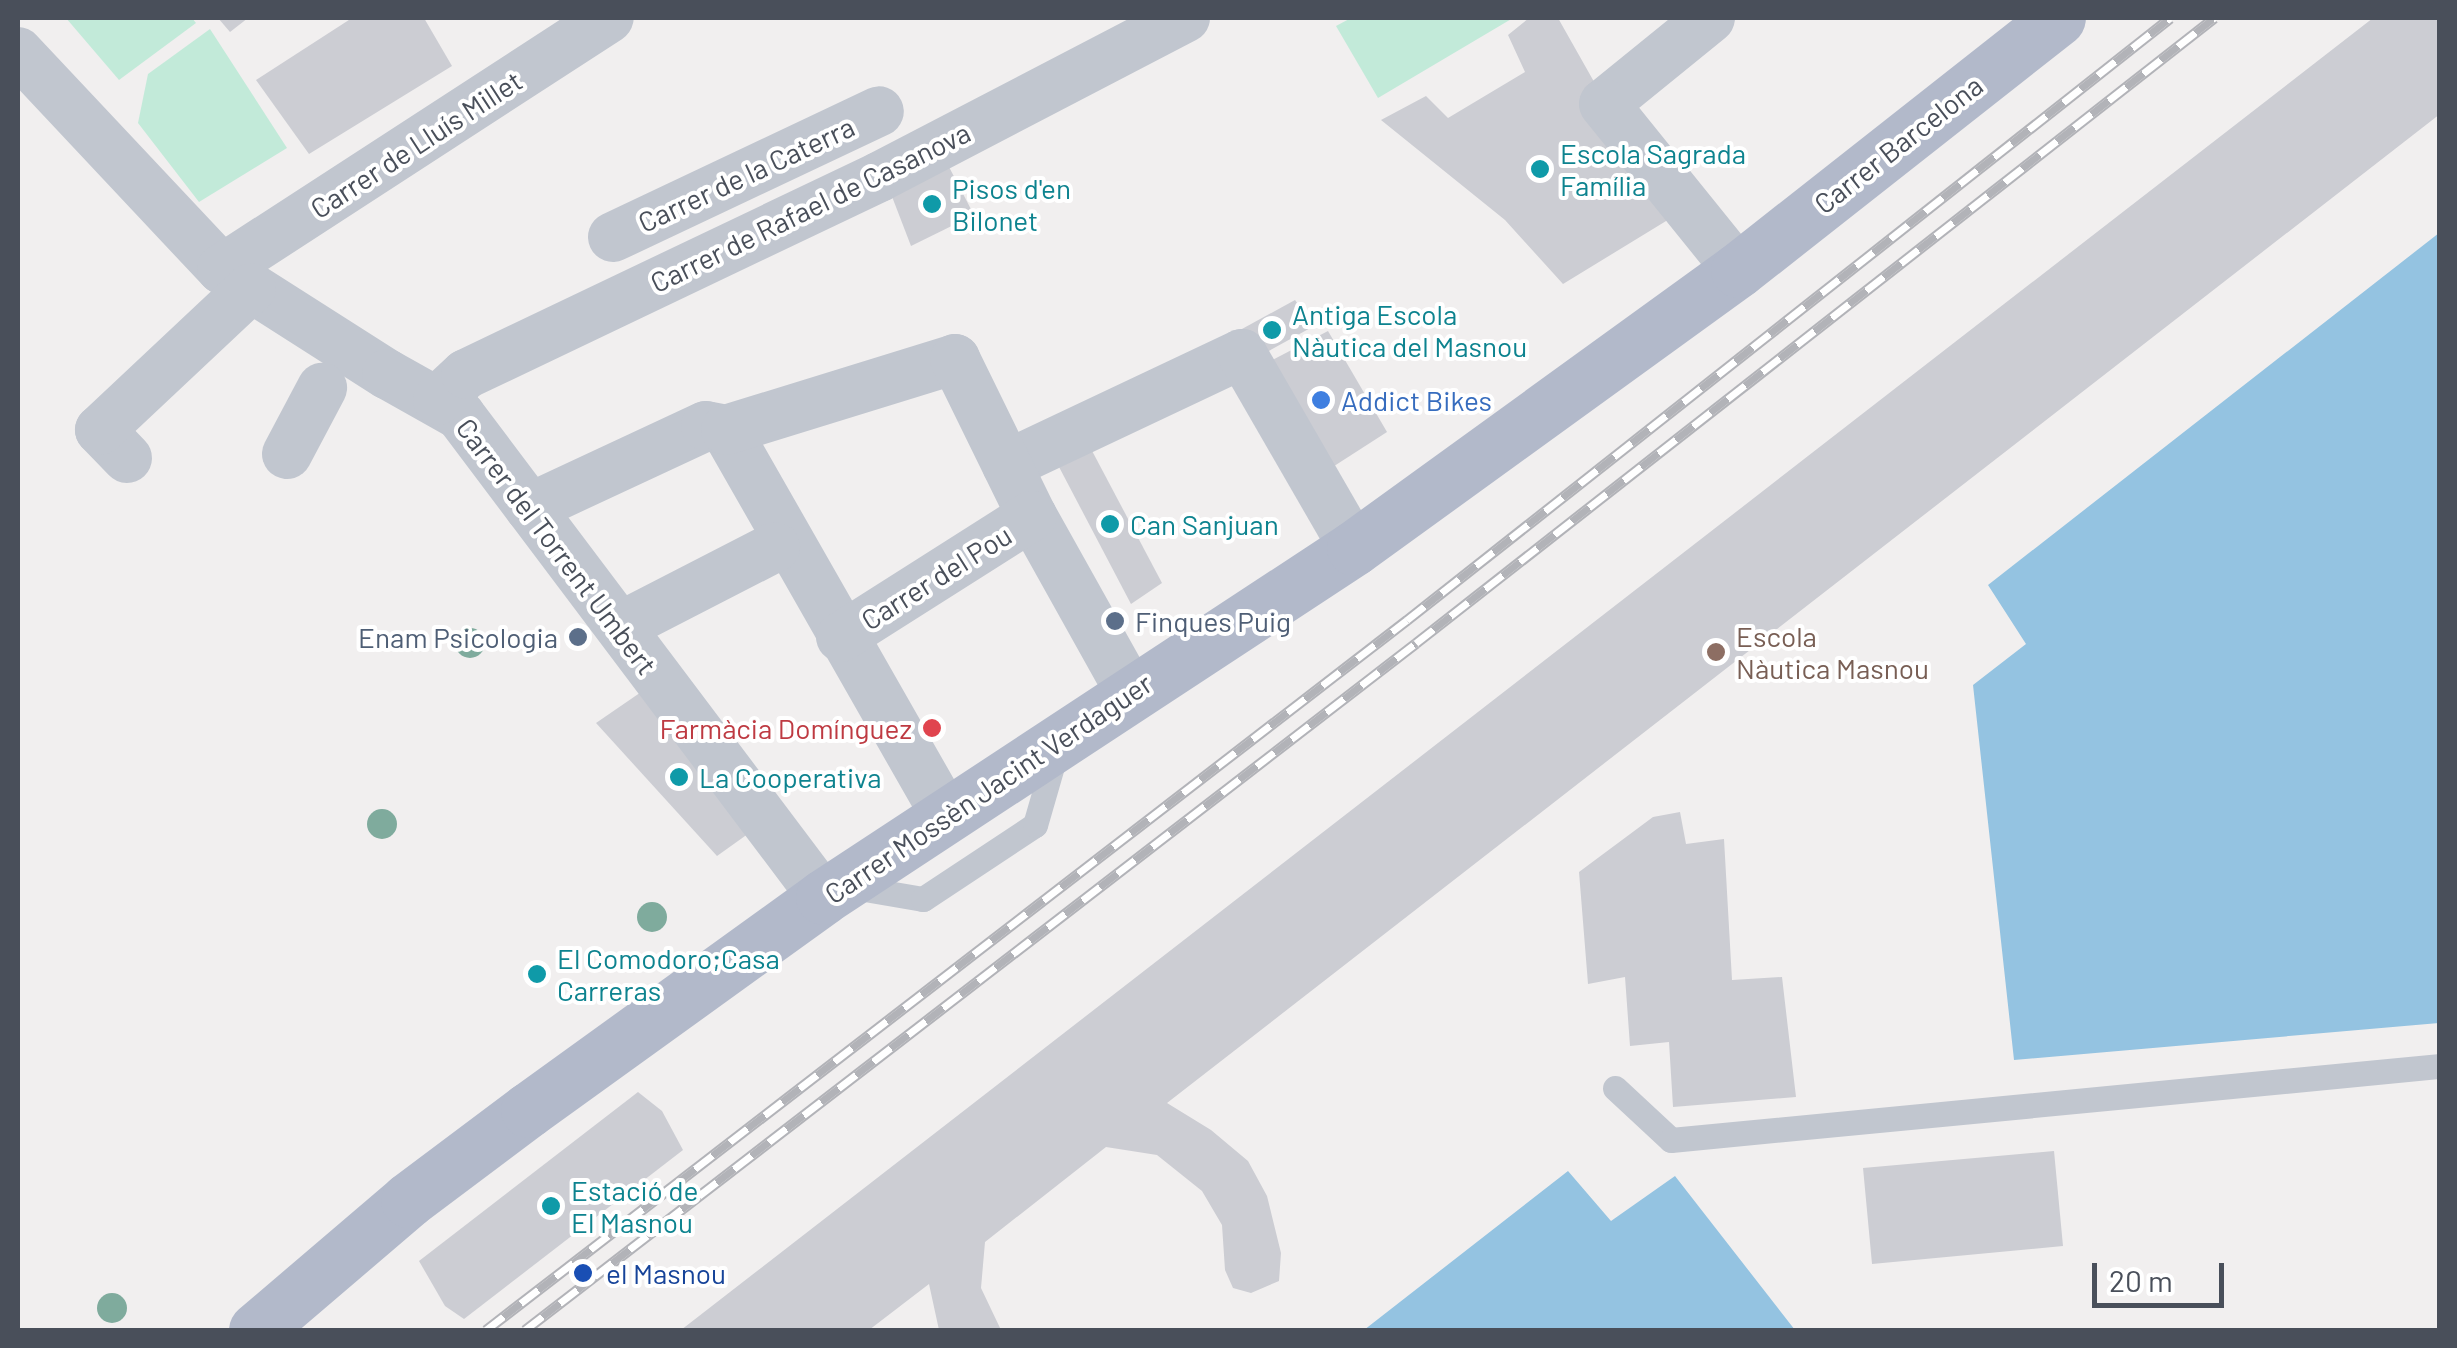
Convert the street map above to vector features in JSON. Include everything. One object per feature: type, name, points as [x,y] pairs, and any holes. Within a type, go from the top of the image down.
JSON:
[{"type":"main road","name":"Carrer Barcelona","points":[[1738,270],[2058,18]]},
{"type":"main road","name":"Carrer Mossèn Jacint Verdaguer","points":[[256,1330],[408,1200],[832,891],[1354,548],[1738,270]]},
{"type":"street","name":"Carrer de Lluís Millet","points":[[127,458],[100,430],[237,279],[609,18]]},
{"type":"street","name":"Carrer de Rafael de Casanova","points":[[438,400],[466,374],[879,177],[1185,18]]},
{"type":"street","points":[[1710,18],[1604,104],[1738,270]]},
{"type":"street","name":"Carrer del Torrent Umbert","points":[[18,52],[237,279],[387,374],[460,415],[832,891]]},
{"type":"street","name":"Carrer de la Caterra","points":[[613,237],[879,111]]},
{"type":"street","points":[[1007,465],[1242,354],[1354,548]]},
{"type":"street","points":[[530,508],[706,426],[726,430],[955,359],[1032,516],[1132,693]]},
{"type":"street","points":[[287,454],[322,388]]},
{"type":"street","points":[[726,430],[946,816]]},
{"type":"street","name":"Carrer del Pou","points":[[841,637],[1032,516]]},
{"type":"street","points":[[639,617],[775,547]]},
{"type":"lane","points":[[832,891],[923,899],[1034,825],[1060,740]]},
{"type":"lane","points":[[1614,1088],[1671,1140],[2440,1066]]},
{"type":"green space","points":[[66,18],[192,18],[196,23],[119,80]]},
{"type":"green space","points":[[1351,18],[1513,18],[1378,98],[1336,26]]},
{"type":"green space","points":[[210,29],[287,148],[199,202],[138,123],[148,74]]},
{"type":"water","points":[[2439,233],[2439,1023],[2014,1060],[1973,685],[2026,644],[1988,585]]},
{"type":"water","points":[[1568,1171],[1611,1221],[1675,1176],[1795,1330],[1364,1330]]},
{"type":"building","points":[[218,18],[248,18],[230,32]]},
{"type":"building","points":[[352,18],[424,18],[452,66],[309,154],[256,80]]},
{"type":"building","name":"Escola Sagrada Família","points":[[1529,18],[1558,18],[1671,218],[1563,284],[1505,220],[1381,120],[1426,96],[1448,118],[1525,72],[1508,35]]},
{"type":"building","points":[[2373,18],[2440,18],[2440,114],[1167,1103],[1211,1130],[1248,1161],[1267,1196],[1281,1253],[1279,1281],[1251,1293],[1233,1288],[1225,1270],[1222,1225],[1202,1191],[1157,1155],[1106,1147],[985,1242],[981,1288],[1001,1330],[939,1330],[929,1284],[869,1330],[681,1330]]},
{"type":"building","name":"Pisos d'en Bilonet","points":[[948,165],[974,215],[911,246],[891,194]]},
{"type":"building","name":"Antiga Escola Nàutica del Masnou","points":[[1295,300],[1314,326],[1247,363],[1231,335]]},
{"type":"building","name":"Addict Bikes","points":[[1328,331],[1387,432],[1314,479],[1257,368]]},
{"type":"building","name":"Can Sanjuan","points":[[1090,447],[1162,583],[1131,604],[1058,465]]},
{"type":"building","name":"La Cooperativa","points":[[647,688],[752,831],[717,856],[596,723]]},
{"type":"building","points":[[1680,812],[1686,844],[1724,839],[1732,980],[1782,977],[1796,1097],[1673,1107],[1669,1042],[1630,1046],[1625,977],[1588,984],[1579,872],[1653,817]]},
{"type":"building","name":"Estació de El Masnou","points":[[638,1092],[662,1111],[683,1150],[464,1319],[445,1306],[419,1261]]},
{"type":"building","points":[[2054,1151],[2063,1246],[1872,1264],[1863,1168]]},
{"type":"railway","points":[[486,1330],[1407,620],[2170,18]]},
{"type":"railway","points":[[525,1330],[1416,643],[2214,18]]},
{"type":"place","name":"Escola Sagrada Família","points":[[1540,169]]},
{"type":"place","name":"Pisos d'en Bilonet","points":[[932,204]]},
{"type":"place","name":"Antiga Escola Nàutica del Masnou","points":[[1272,330]]},
{"type":"place","name":"Addict Bikes","points":[[1321,400]]},
{"type":"place","name":"Can Sanjuan","points":[[1110,524]]},
{"type":"place","name":"Finques Puig","points":[[1115,621]]},
{"type":"place","name":"Enam Psicologia","points":[[578,637]]},
{"type":"place","name":"Escola Nàutica Masnou","points":[[1716,652]]},
{"type":"place","name":"Farmàcia Domínguez","points":[[932,728]]},
{"type":"place","name":"La Cooperativa","points":[[679,777]]},
{"type":"place","name":"El Comodoro;Casa Carreras","points":[[537,974]]},
{"type":"place","name":"Estació de El Masnou","points":[[551,1206]]},
{"type":"place","name":"el Masnou","points":[[583,1273]]}]
